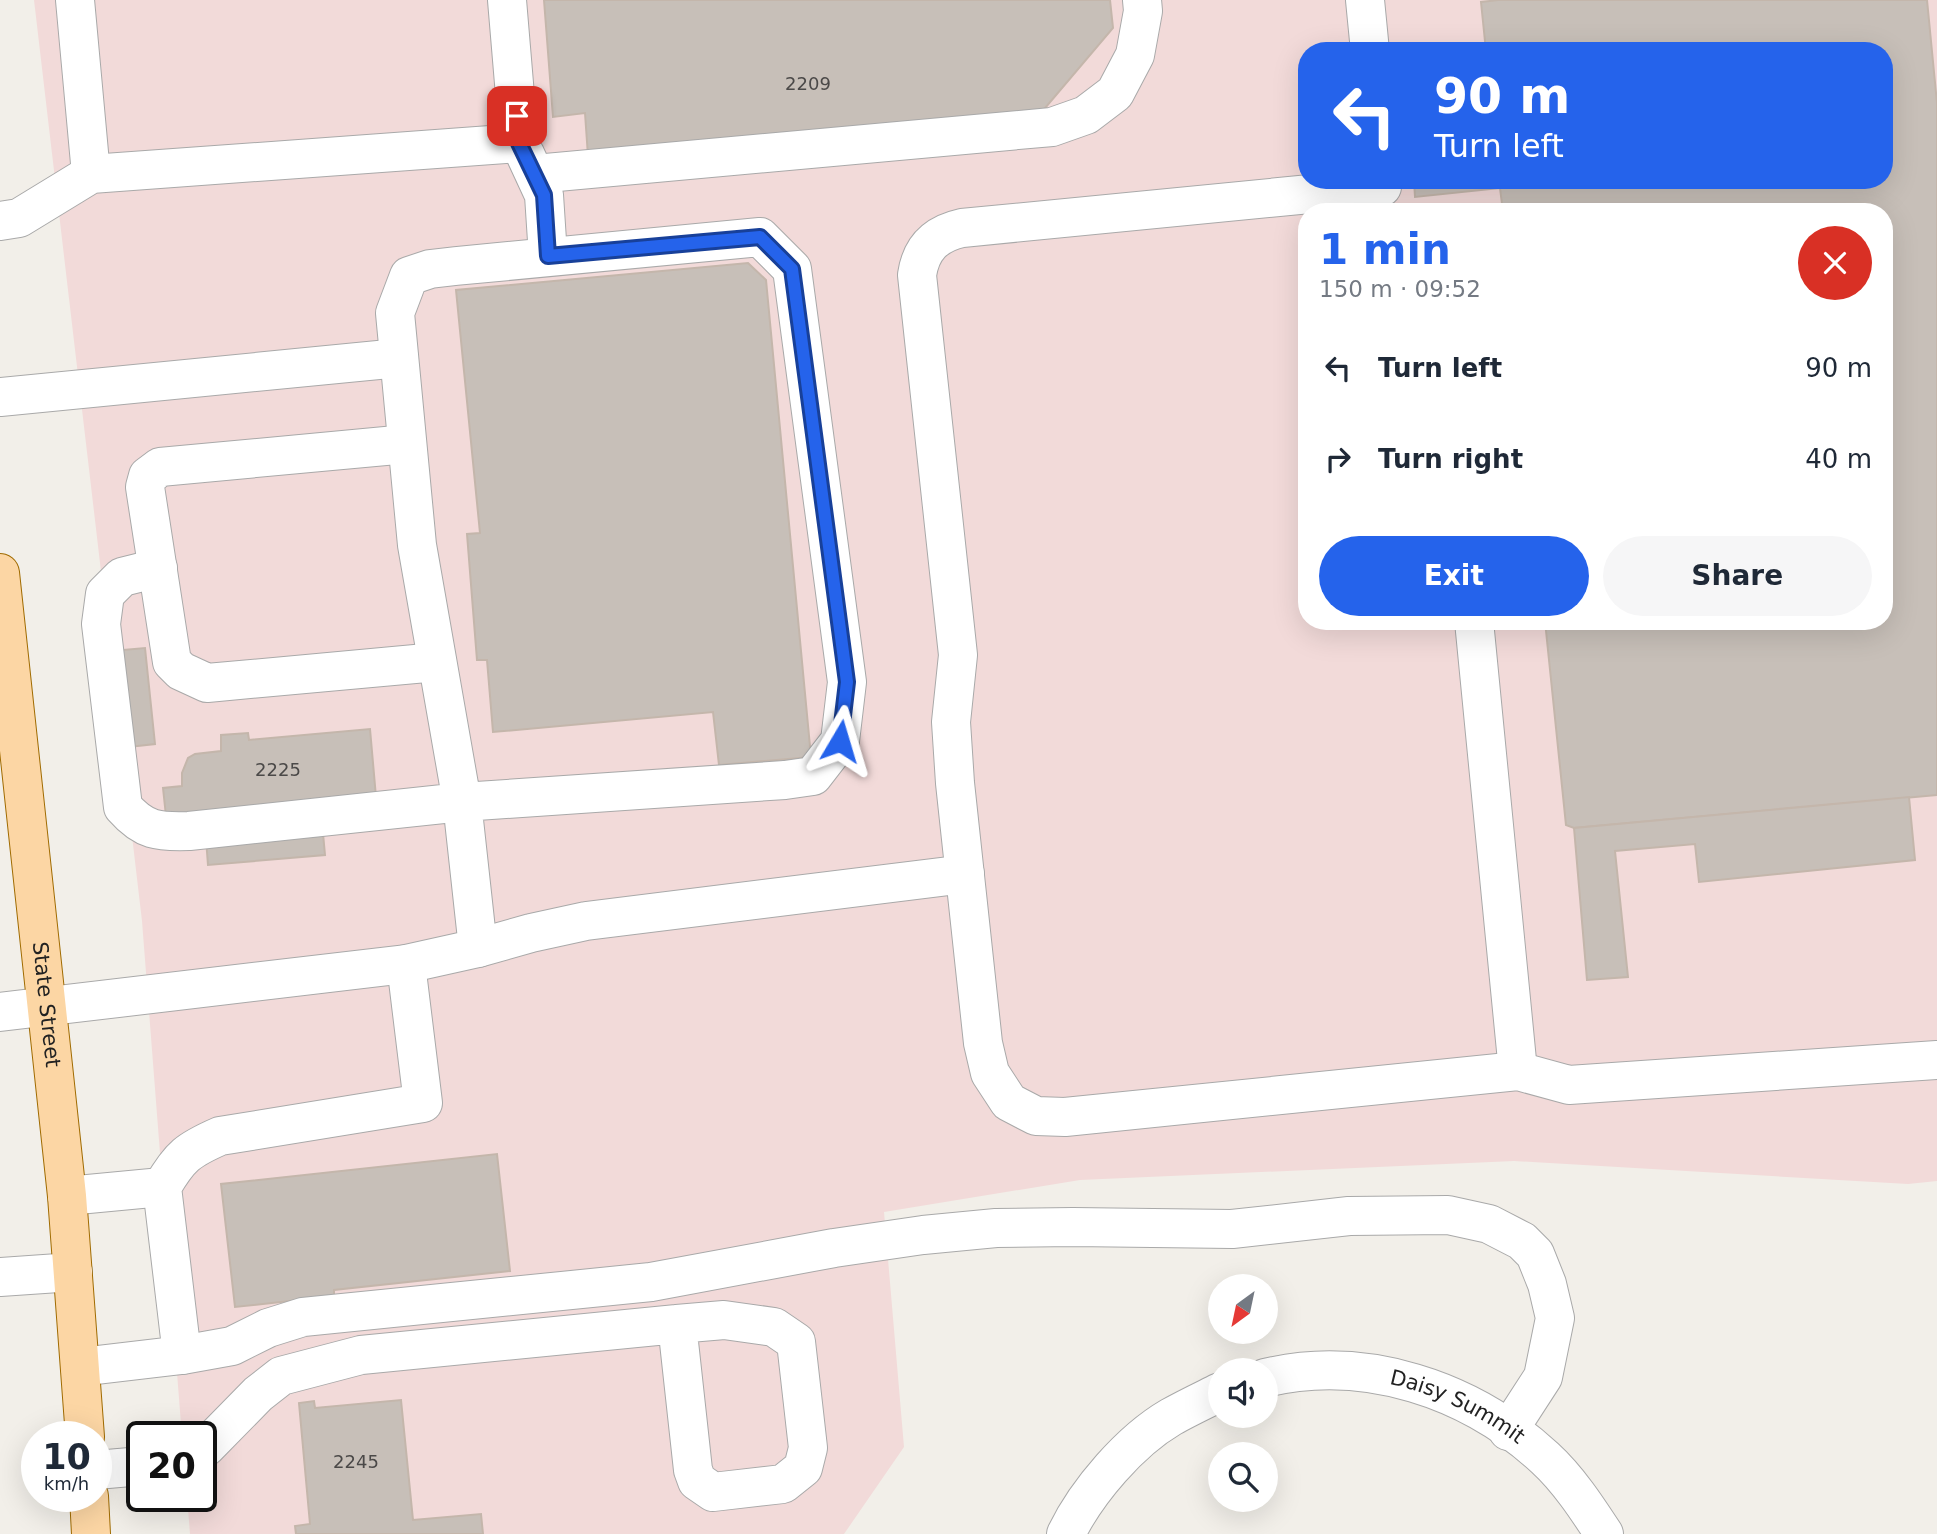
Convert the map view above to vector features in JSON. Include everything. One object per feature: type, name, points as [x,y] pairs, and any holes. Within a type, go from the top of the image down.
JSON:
[{"type":"main road","name":"State Street","points":[[0,573],[68,1196],[84,1421]]},
{"type":"main road","points":[[90,1512],[91,1534]]},
{"type":"street","points":[[75,0],[91,174]]},
{"type":"street","points":[[507,0],[527,158],[544,195],[548,256]]},
{"type":"street","points":[[0,221],[19,218],[91,174],[527,158],[1052,127],[1086,115],[1115,93],[1135,55],[1143,11],[1142,0]]},
{"type":"street","points":[[1365,0],[1369,42]]},
{"type":"street","points":[[1385,193],[975,226],[948,231],[926,246],[919,260],[917,275],[958,655],[951,722],[983,1043],[990,1073],[1009,1102],[1036,1116],[1065,1117],[1518,1071],[1569,1085],[1937,1060]]},
{"type":"street","points":[[160,579],[122,577],[105,594],[101,624],[123,807],[136,822],[159,832],[462,802],[813,776],[840,741],[847,682],[792,269],[760,237],[430,269],[409,276],[395,313],[417,545],[462,802],[478,948]]},
{"type":"street","points":[[0,397],[399,358]]},
{"type":"street","points":[[407,444],[160,467],[148,476],[145,487],[173,662],[181,671],[207,683],[437,662]]},
{"type":"street","points":[[1475,630],[1518,1071]]},
{"type":"street","points":[[0,1012],[406,964],[586,921],[965,874]]},
{"type":"street","points":[[182,1355],[162,1187],[176,1162],[198,1146],[220,1136],[423,1103],[406,964]]},
{"type":"street","points":[[68,1196],[162,1187]]},
{"type":"street","points":[[80,1367],[232,1346],[268,1328],[303,1317],[651,1282],[834,1248],[923,1235],[996,1228],[1232,1229],[1349,1216],[1448,1215],[1489,1224],[1522,1241],[1535,1254],[1547,1284],[1555,1318],[1543,1377],[1508,1431]]},
{"type":"street","points":[[0,1277],[73,1272]]},
{"type":"street","points":[[217,1436],[258,1394],[281,1376],[361,1355],[670,1325],[724,1320],[774,1327],[796,1342],[808,1448],[803,1468],[783,1484],[713,1492],[697,1481],[670,1325],[651,1282]]},
{"type":"street","name":"Daisy Summit","points":[[1278,1374],[1291,1371],[1347,1370],[1412,1380],[1472,1405],[1546,1459],[1604,1534]]},
{"type":"street","points":[[1066,1534],[1080,1506],[1120,1458],[1169,1418],[1208,1398]]},
{"type":"shaded area","points":[[34,0],[1937,0],[1937,1181],[1908,1184],[1514,1161],[1080,1180],[884,1212],[904,1447],[844,1534],[190,1534],[188,1512],[217,1512],[217,1421],[181,1421],[142,921]]},
{"type":"building","points":[[544,0],[1110,0],[1113,28],[1040,114],[588,156],[585,113],[553,117]]},
{"type":"building","points":[[1927,0],[1937,103],[1937,795],[1574,828],[1566,825],[1546,630],[1893,630],[1893,203],[1502,203],[1500,189],[1893,189],[1893,42],[1485,42],[1481,2]]},
{"type":"building","points":[[1415,189],[1491,189],[1415,197]]},
{"type":"building","points":[[748,263],[766,280],[811,757],[719,765],[713,712],[493,732],[487,660],[477,660],[467,534],[480,533],[456,290]]},
{"type":"building","points":[[145,648],[155,744],[111,749],[101,652]]},
{"type":"building","points":[[370,729],[376,797],[166,816],[163,788],[182,786],[182,773],[188,758],[195,754],[221,751],[221,735],[248,733],[249,740]]},
{"type":"building","points":[[1909,797],[1915,860],[1699,882],[1695,844],[1615,851],[1628,977],[1587,980],[1574,828]]},
{"type":"building","points":[[320,801],[325,855],[208,865],[204,812]]},
{"type":"building","points":[[497,1154],[510,1271],[334,1290],[334,1296],[235,1307],[221,1184]]},
{"type":"building","points":[[401,1400],[413,1520],[481,1514],[483,1534],[296,1534],[295,1526],[310,1524],[299,1403],[314,1401],[315,1408]]},
{"type":"route","points":[[517,116],[519,143],[544,195],[548,256],[760,237],[792,269],[847,682],[840,741]]}]
